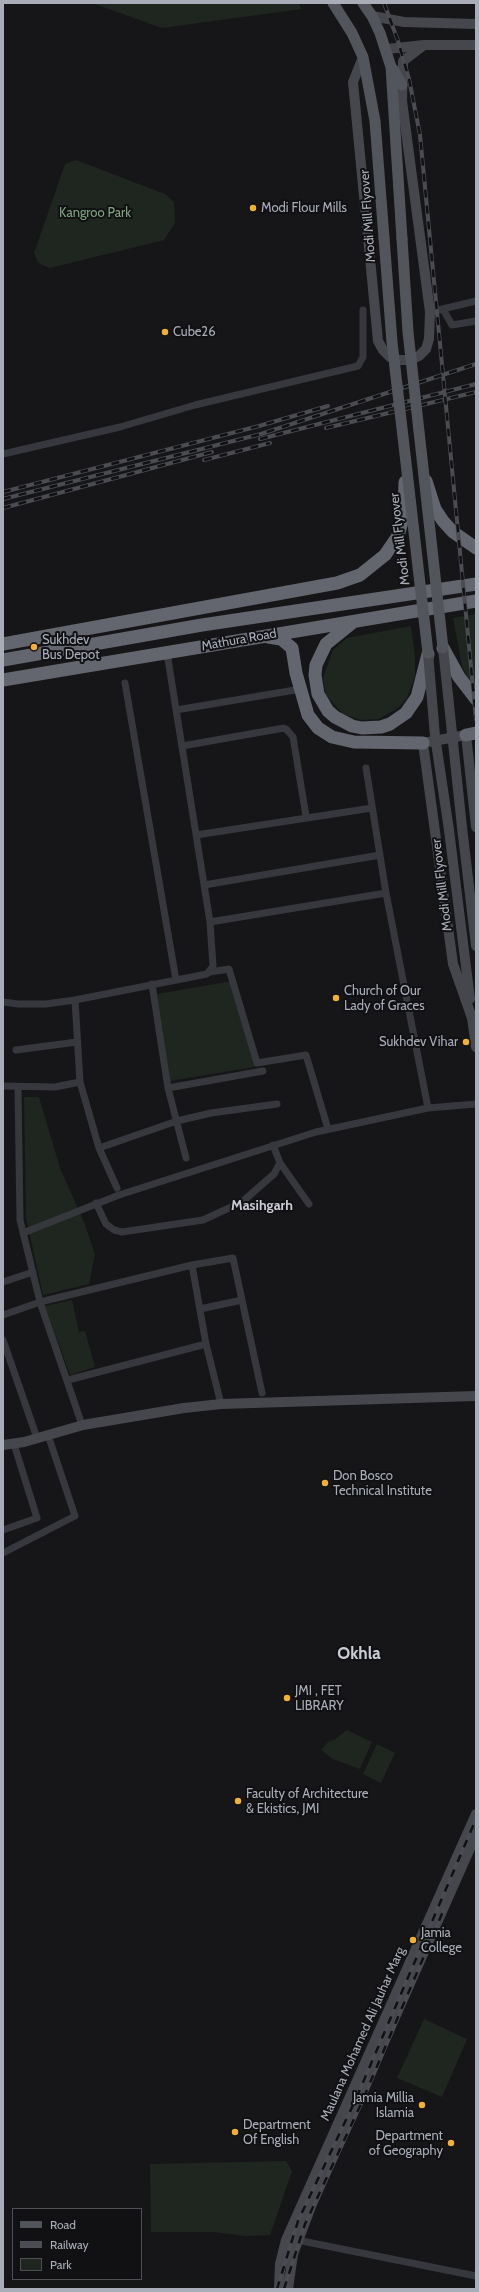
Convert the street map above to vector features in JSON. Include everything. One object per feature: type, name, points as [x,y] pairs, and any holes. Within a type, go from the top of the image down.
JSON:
[{"type":"highway","points":[[3,644],[87,627],[338,583],[360,575],[385,555],[398,536],[405,502],[405,462]]},
{"type":"highway","points":[[423,473],[436,509],[443,521],[453,532],[476,548]]},
{"type":"highway","name":"Mathura Road","points":[[3,660],[202,625],[476,584]]},
{"type":"highway","name":"Mathura Road","points":[[3,680],[476,601]]},
{"type":"highway","points":[[356,621],[326,644],[316,665],[315,675],[318,694],[328,710],[343,722],[362,728],[371,728],[390,724],[406,713],[417,697],[428,653]]},
{"type":"highway","points":[[265,636],[281,639],[292,648],[308,715],[318,728],[332,736],[354,742],[423,743]]},
{"type":"highway","points":[[443,648],[459,677],[476,699]]},
{"type":"main road","name":"Modi Mill Flyover","points":[[333,3],[352,33],[363,57],[375,121],[392,342],[428,653],[435,736],[449,830],[472,1018]]},
{"type":"main road","points":[[363,3],[372,16],[387,49],[391,67],[402,85]]},
{"type":"main road","points":[[372,16],[404,22],[476,24]]},
{"type":"main road","points":[[363,57],[353,82],[369,229],[372,295],[378,341],[383,350],[390,357],[400,360],[410,360],[419,356],[426,349],[430,339],[430,312],[402,102],[402,85],[404,61],[424,45]]},
{"type":"main road","points":[[387,49],[424,45],[476,45]]},
{"type":"main road","name":"Modi Mill Flyover","points":[[391,67],[408,332],[476,946]]},
{"type":"main road","points":[[476,827],[471,734],[423,743],[453,964],[472,1018],[476,1047]]},
{"type":"main road","points":[[3,1445],[14,1444],[83,1425],[184,1408],[221,1404],[476,1396]]},
{"type":"main road","name":"Maulana Mohamed Ali Jauhar Marg","points":[[288,2289],[297,2240],[476,1814]]},
{"type":"main road","name":"Maulana Mohamed Ali Jauhar Marg","points":[[279,2289],[280,2264],[286,2240],[476,1835]]},
{"type":"street","points":[[430,312],[476,301]]},
{"type":"street","points":[[443,309],[452,325],[476,320]]},
{"type":"street","points":[[3,454],[120,427],[194,405],[358,366],[363,357],[363,310]]},
{"type":"street","points":[[167,653],[210,922],[214,961],[210,972]]},
{"type":"street","points":[[125,683],[176,980]]},
{"type":"street","points":[[176,710],[301,689]]},
{"type":"street","points":[[182,746],[284,728],[293,737],[306,816]]},
{"type":"street","points":[[366,768],[386,893],[428,1108]]},
{"type":"street","points":[[196,835],[306,816],[372,808]]},
{"type":"street","points":[[204,885],[380,855]]},
{"type":"street","points":[[210,922],[386,893]]},
{"type":"street","points":[[3,1002],[18,1004],[46,1004],[75,1000],[229,968],[257,1063],[306,1055],[328,1129]]},
{"type":"street","points":[[152,984],[168,1088],[186,1158]]},
{"type":"street","points":[[75,1000],[80,1082],[99,1148],[117,1188]]},
{"type":"street","points":[[16,1050],[77,1042]]},
{"type":"street","points":[[168,1088],[263,1071]]},
{"type":"street","points":[[3,1086],[18,1088],[55,1087],[80,1082]]},
{"type":"street","points":[[18,1088],[20,1220],[40,1302],[68,1380],[80,1419]]},
{"type":"street","points":[[99,1148],[177,1121],[211,1113],[277,1104]]},
{"type":"street","points":[[23,1233],[96,1203],[273,1145],[328,1129],[428,1108],[476,1104]]},
{"type":"street","points":[[273,1145],[280,1163],[309,1204]]},
{"type":"street","points":[[96,1203],[106,1224],[114,1230],[122,1232],[204,1220],[225,1211],[249,1196],[274,1174],[280,1163]]},
{"type":"street","points":[[3,1315],[40,1302],[192,1265],[233,1258],[262,1393]]},
{"type":"street","points":[[192,1265],[206,1344],[221,1404]]},
{"type":"street","points":[[3,1282],[33,1272]]},
{"type":"street","points":[[200,1309],[242,1300]]},
{"type":"street","points":[[3,1340],[37,1438]]},
{"type":"street","points":[[68,1380],[206,1344]]},
{"type":"street","points":[[3,1553],[75,1516],[48,1435]]},
{"type":"street","points":[[3,1530],[37,1518],[14,1444]]},
{"type":"street","points":[[297,2240],[476,2276]]},
{"type":"green space","points":[[92,3],[298,3],[302,9],[162,28]]},
{"type":"green space","name":"Kangroo Park","points":[[76,160],[165,194],[174,202],[175,223],[164,240],[50,268],[38,263],[34,253],[65,164]]},
{"type":"green space","points":[[476,614],[476,688],[468,678],[462,666],[453,618]]},
{"type":"green space","points":[[411,626],[415,657],[415,676],[407,698],[398,708],[379,719],[361,720],[343,714],[326,695],[324,685],[323,678],[333,650],[347,638]]},
{"type":"green space","points":[[232,981],[260,1066],[170,1081],[157,994]]},
{"type":"green space","points":[[24,1097],[39,1097],[60,1168],[84,1222],[95,1254],[89,1284],[43,1295],[26,1217]]},
{"type":"green space","points":[[72,1300],[79,1332],[85,1331],[95,1367],[70,1375],[45,1306]]},
{"type":"green space","points":[[347,1730],[372,1742],[360,1769],[333,1759],[321,1750],[328,1742],[334,1740]]},
{"type":"green space","points":[[377,1744],[395,1753],[381,1783],[363,1774]]},
{"type":"green space","points":[[424,2019],[467,2039],[442,2097],[397,2078]]},
{"type":"green space","points":[[286,2161],[292,2171],[270,2235],[245,2236],[214,2232],[151,2232],[150,2164]]},
{"type":"railway","points":[[384,3],[398,41],[409,79],[420,135],[476,719]]},
{"type":"railway","points":[[3,499],[261,434],[476,364]]},
{"type":"railway","points":[[260,439],[476,384]]},
{"type":"railway","points":[[326,428],[476,392]]},
{"type":"railway","points":[[3,492],[259,426],[328,406]]},
{"type":"railway","points":[[204,460],[270,443]]},
{"type":"railway","points":[[3,508],[212,452]]},
{"type":"railway","points":[[277,2289],[298,2221],[355,2101],[476,1819]]},
{"type":"railway","points":[[284,2289],[305,2224],[361,2104],[444,1909]]},
{"type":"place","name":"Modi Flour Mills","points":[[253,208]]},
{"type":"place","name":"Cube26","points":[[165,332]]},
{"type":"place","name":"Sukhdev Bus Depot","points":[[34,647]]},
{"type":"place","name":"Church of Our Lady of Graces","points":[[336,998]]},
{"type":"place","name":"Sukhdev Vihar","points":[[466,1042]]},
{"type":"place","name":"Don Bosco Technical Institute","points":[[325,1483]]},
{"type":"place","name":"JMI , FET LIBRARY","points":[[287,1698]]},
{"type":"place","name":"Faculty of Architecture & Ekistics, JMI","points":[[238,1801]]},
{"type":"place","name":"Jamia College","points":[[413,1940]]},
{"type":"place","name":"Jamia Millia Islamia","points":[[422,2105]]},
{"type":"place","name":"Department Of English","points":[[235,2132]]},
{"type":"place","name":"Department of Geography","points":[[451,2143]]},
{"type":"district","name":"Masihgarh","points":[[262,1206]]},
{"type":"district","name":"Okhla","points":[[359,1654]]}]
